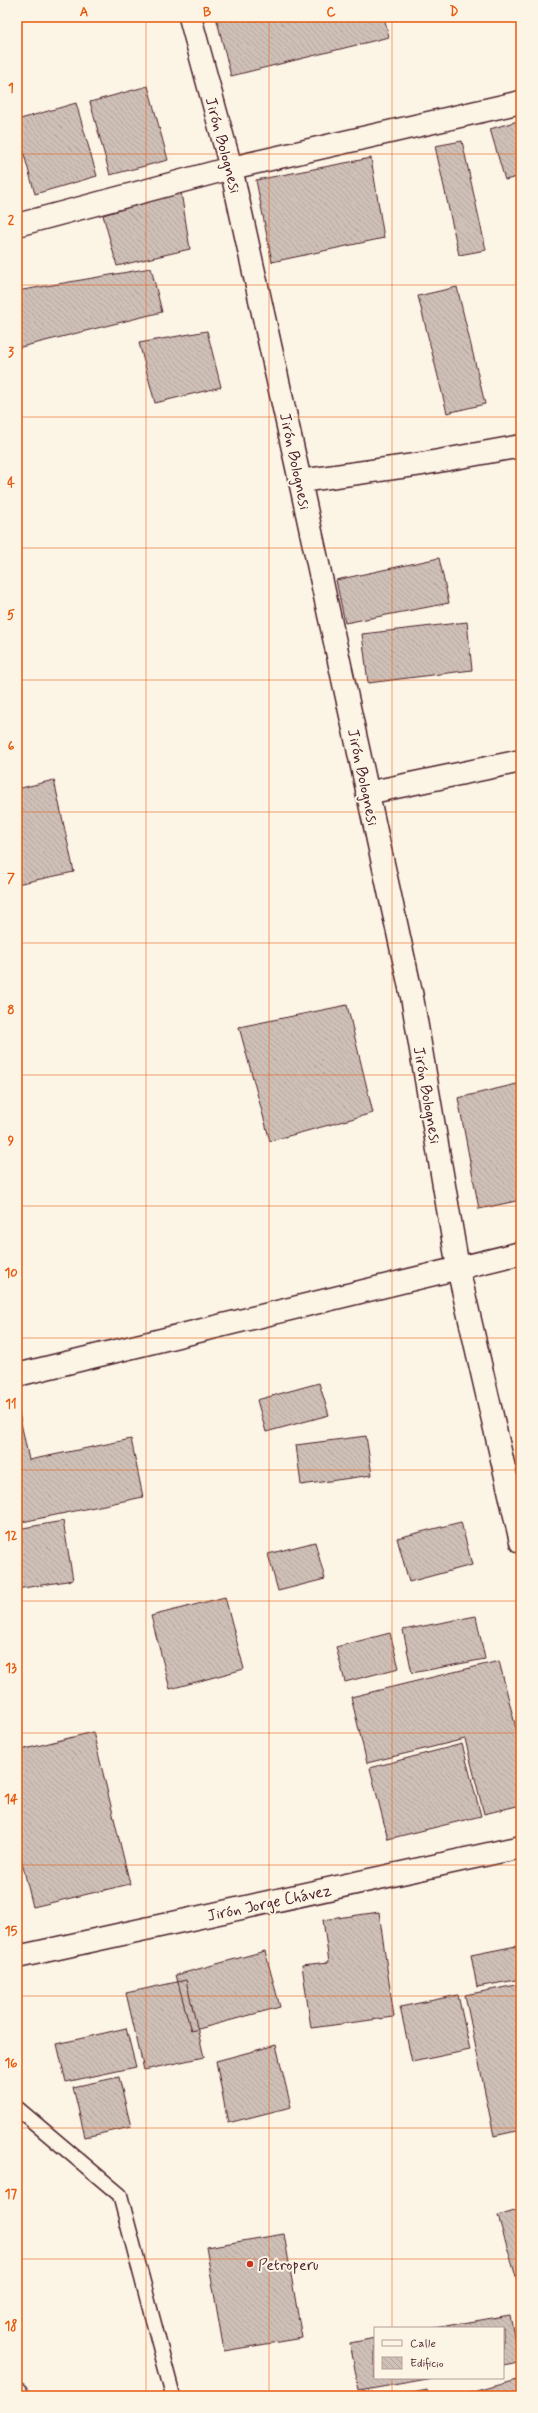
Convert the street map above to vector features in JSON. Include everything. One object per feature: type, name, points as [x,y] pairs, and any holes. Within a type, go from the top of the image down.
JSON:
[{"type":"street","name":"Jirón Bolognesi","points":[[190,17],[231,168],[412,997],[458,1268],[521,1542]]},
{"type":"street","points":[[17,225],[231,168],[521,102]]},
{"type":"street","points":[[300,481],[422,464],[521,446]]},
{"type":"street","points":[[367,793],[521,761]]},
{"type":"street","points":[[17,1375],[521,1252]]},
{"type":"street","name":"Jirón Jorge Chávez","points":[[17,1957],[521,1847]]},
{"type":"lane","points":[[17,2108],[120,2195],[173,2396]]},
{"type":"building","points":[[216,17],[384,17],[389,37],[231,76]]},
{"type":"building","points":[[148,86],[168,160],[110,175],[90,102]]},
{"type":"building","points":[[76,103],[97,176],[35,194],[17,129],[17,120]]},
{"type":"building","points":[[521,120],[521,176],[505,180],[490,129]]},
{"type":"building","points":[[462,141],[486,250],[459,255],[435,146]]},
{"type":"building","points":[[371,158],[384,238],[272,262],[256,180]]},
{"type":"building","points":[[181,192],[190,249],[117,266],[103,215]]},
{"type":"building","points":[[151,268],[162,312],[17,348],[17,291]]},
{"type":"building","points":[[457,287],[485,404],[447,413],[418,296]]},
{"type":"building","points":[[207,331],[221,387],[155,403],[139,343]]},
{"type":"building","points":[[439,558],[449,603],[345,623],[336,580]]},
{"type":"building","points":[[467,622],[472,670],[368,683],[362,634]]},
{"type":"building","points":[[54,780],[74,872],[17,884],[17,789]]},
{"type":"building","points":[[347,1005],[373,1113],[270,1141],[239,1027]]},
{"type":"building","points":[[521,1083],[521,1200],[479,1209],[458,1098]]},
{"type":"building","points":[[319,1383],[329,1415],[266,1432],[257,1400]]},
{"type":"building","points":[[17,1404],[29,1460],[131,1439],[143,1497],[17,1523]]},
{"type":"building","points":[[366,1436],[372,1475],[301,1485],[296,1445]]},
{"type":"building","points":[[63,1521],[73,1580],[17,1589],[17,1529]]},
{"type":"building","points":[[461,1522],[472,1565],[409,1582],[397,1538]]},
{"type":"building","points":[[315,1542],[325,1579],[278,1591],[268,1554]]},
{"type":"building","points":[[225,1597],[244,1669],[170,1689],[151,1616]]},
{"type":"building","points":[[476,1616],[485,1659],[412,1673],[403,1630]]},
{"type":"building","points":[[390,1633],[399,1668],[345,1682],[336,1647]]},
{"type":"building","points":[[499,1661],[521,1748],[521,1805],[484,1814],[465,1739],[367,1763],[351,1697]]},
{"type":"building","points":[[93,1732],[130,1884],[33,1907],[17,1842],[17,1751]]},
{"type":"building","points":[[462,1744],[481,1816],[388,1839],[370,1768]]},
{"type":"building","points":[[379,1912],[394,2017],[311,2028],[302,1965],[329,1962],[323,1920]]},
{"type":"building","points":[[516,1946],[521,1979],[477,1987],[471,1955]]},
{"type":"building","points":[[265,1951],[280,2007],[191,2031],[176,1975]]},
{"type":"building","points":[[186,1980],[204,2057],[144,2070],[126,1993]]},
{"type":"building","points":[[521,1984],[521,2130],[494,2136],[465,1995]]},
{"type":"building","points":[[458,1995],[470,2050],[412,2062],[400,2007]]},
{"type":"building","points":[[126,2028],[136,2067],[66,2082],[57,2044]]},
{"type":"building","points":[[276,2045],[291,2107],[228,2123],[216,2061]]},
{"type":"building","points":[[119,2077],[131,2127],[85,2137],[73,2087]]},
{"type":"building","points":[[521,2209],[521,2294],[498,2216]]},
{"type":"building","points":[[284,2234],[302,2338],[224,2351],[206,2247]]},
{"type":"building","points":[[510,2315],[519,2363],[504,2366],[504,2327],[440,2327]]},
{"type":"building","points":[[374,2338],[374,2379],[427,2379],[359,2391],[350,2343]]},
{"type":"building","points":[[521,2379],[521,2396],[459,2396]]},
{"type":"building","points":[[427,2390],[429,2396],[398,2396]]},
{"type":"place","name":"Petroperu","points":[[250,2264]]}]
